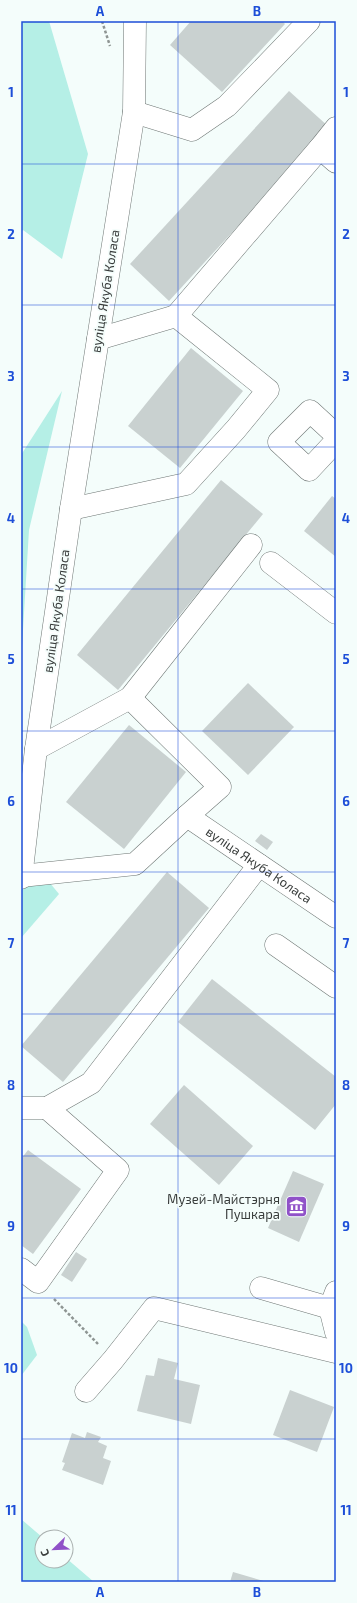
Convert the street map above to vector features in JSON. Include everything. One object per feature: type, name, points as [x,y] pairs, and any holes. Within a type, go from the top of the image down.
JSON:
[{"type":"street","name":"вуліца Якуба Коласа","points":[[21,877],[36,749],[71,509],[134,112],[135,21]]},
{"type":"street","points":[[134,112],[192,130],[227,106],[309,21]]},
{"type":"street","points":[[98,339],[176,316],[336,128]]},
{"type":"street","points":[[320,148],[336,162]]},
{"type":"street","points":[[71,509],[186,484],[236,429],[268,390],[176,316]]},
{"type":"street","points":[[336,435],[310,411],[279,442],[309,470],[336,441]]},
{"type":"street","points":[[36,749],[130,698],[251,545]]},
{"type":"street","points":[[271,563],[336,613]]},
{"type":"street","points":[[21,877],[135,864],[220,787],[130,698]]},
{"type":"street","name":"вуліца Якуба Коласа","points":[[187,816],[336,916]]},
{"type":"street","points":[[21,1108],[47,1108],[91,1083],[259,865]]},
{"type":"street","points":[[276,945],[336,987]]},
{"type":"street","points":[[21,1269],[38,1282],[118,1170],[47,1108]]},
{"type":"street","points":[[261,1288],[333,1300],[336,1332]]},
{"type":"street","points":[[86,1391],[113,1360],[154,1308],[336,1352]]},
{"type":"path","points":[[38,1282],[113,1360]]},
{"type":"shaded area","points":[[21,21],[49,21],[88,154],[62,259],[23,230],[21,232]]},
{"type":"shaded area","points":[[62,391],[29,530],[21,663],[21,455]]},
{"type":"shaded area","points":[[21,848],[59,894],[21,938]]},
{"type":"shaded area","points":[[21,1321],[27,1327],[37,1355],[21,1376]]},
{"type":"shaded area","points":[[21,1519],[34,1530],[34,1569],[74,1569],[74,1565],[94,1582],[21,1582]]},
{"type":"building","points":[[191,21],[282,21],[285,24],[222,92],[170,45]]},
{"type":"building","points":[[289,91],[329,127],[169,301],[130,264]]},
{"type":"building","points":[[191,348],[243,391],[180,468],[128,426]]},
{"type":"building","points":[[221,480],[263,514],[118,690],[77,655]]},
{"type":"building","points":[[332,496],[336,499],[336,557],[304,531]]},
{"type":"building","points":[[248,683],[294,727],[248,775],[202,731]]},
{"type":"building","points":[[129,725],[186,772],[124,849],[66,802]]},
{"type":"building","points":[[261,834],[273,842],[267,850],[255,841]]},
{"type":"building","points":[[167,872],[209,908],[63,1082],[21,1046]]},
{"type":"building","points":[[212,979],[336,1077],[336,1104],[315,1130],[178,1022]]},
{"type":"building","points":[[184,1085],[253,1146],[219,1185],[150,1124]]},
{"type":"building","points":[[28,1150],[81,1189],[33,1254],[21,1245],[21,1159]]},
{"type":"building","name":"Музей-Майстэрня Пушкара","points":[[293,1171],[324,1184],[299,1242],[268,1228]]},
{"type":"building","points":[[76,1252],[87,1259],[72,1282],[61,1275]]},
{"type":"building","points":[[158,1358],[178,1363],[174,1379],[200,1385],[191,1424],[137,1411],[146,1375],[154,1376]]},
{"type":"building","points":[[290,1390],[334,1407],[317,1452],[273,1435]]},
{"type":"building","points":[[87,1432],[101,1437],[98,1442],[107,1446],[103,1458],[111,1461],[103,1485],[62,1470],[65,1463],[62,1462],[72,1433],[85,1438]]},
{"type":"building","points":[[233,1572],[267,1582],[230,1582]]},
{"type":"place","name":"Музей-Майстэрня Пушкара","points":[[296,1206]]}]
